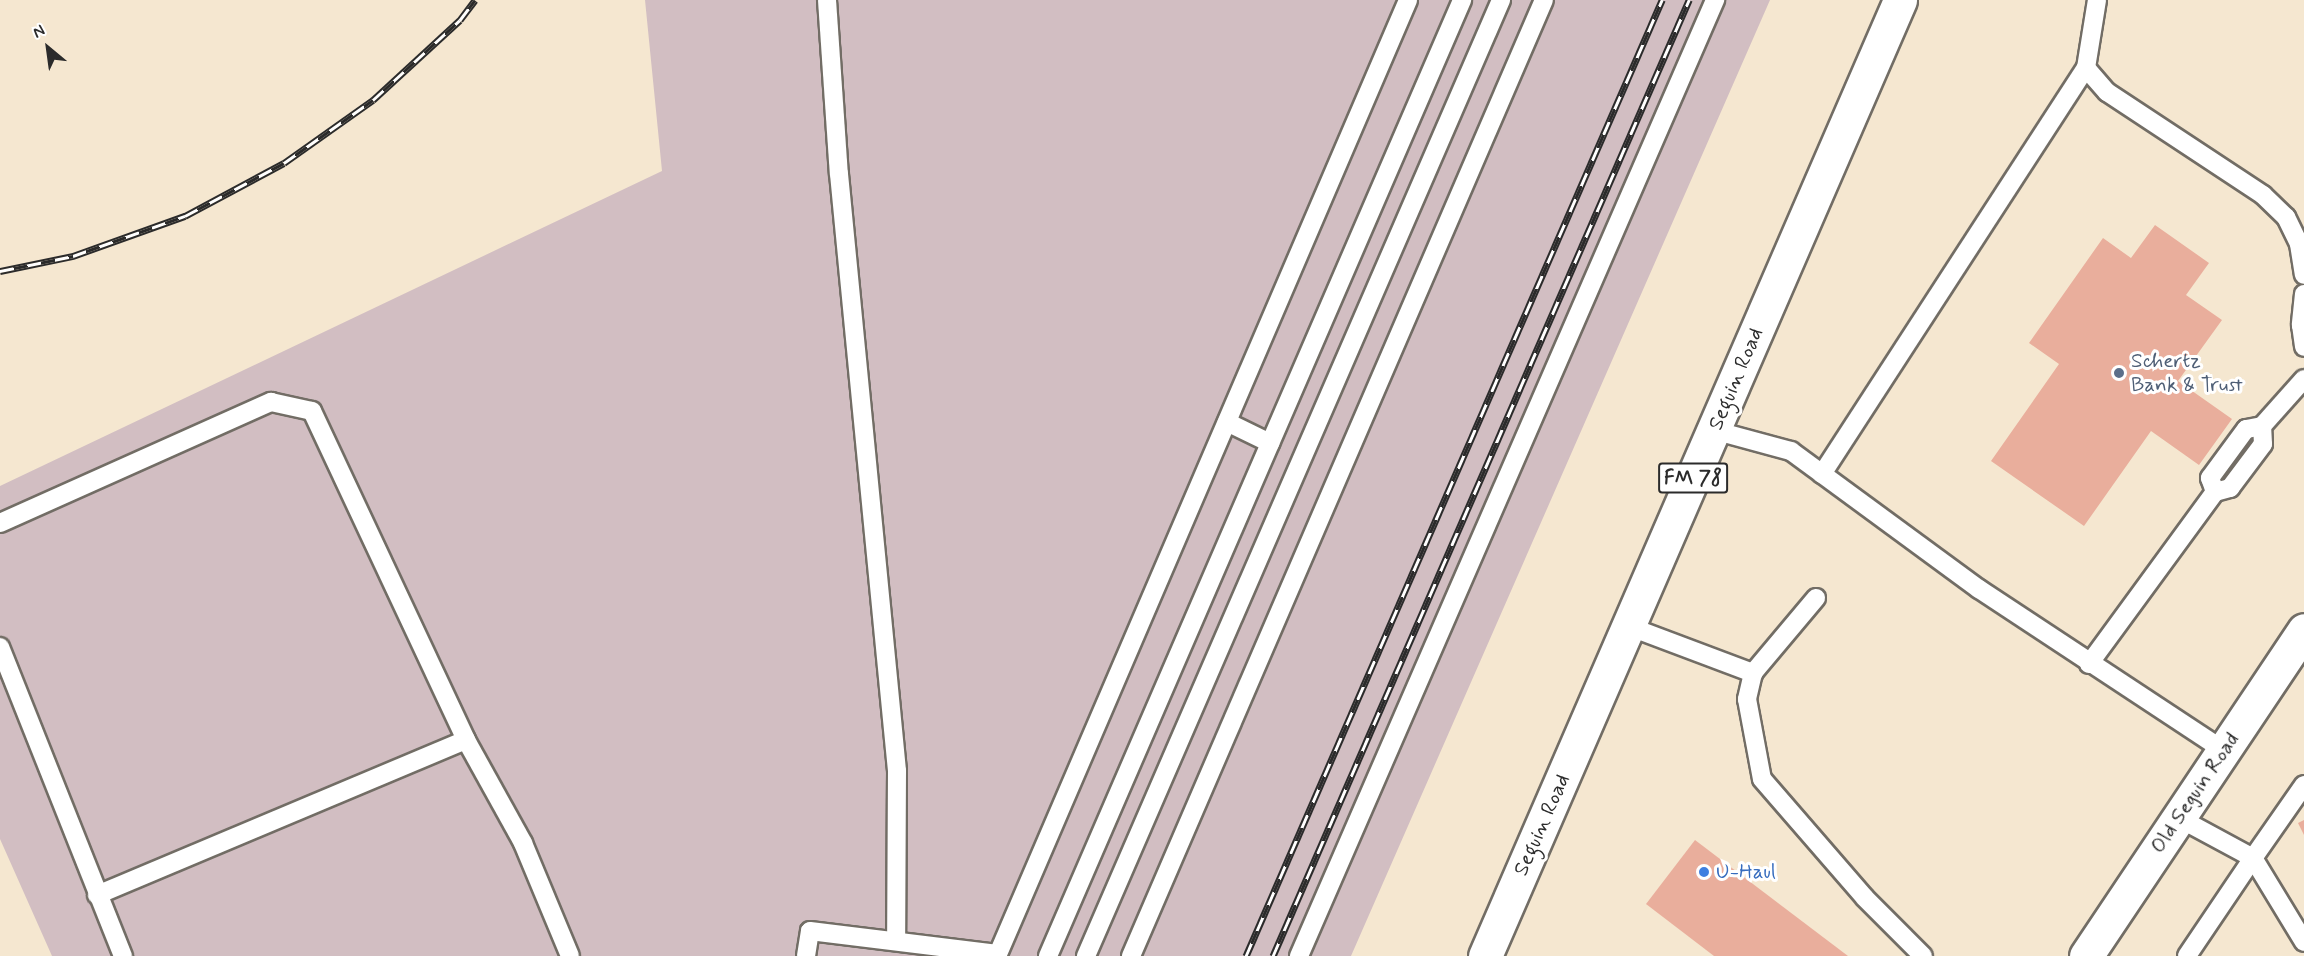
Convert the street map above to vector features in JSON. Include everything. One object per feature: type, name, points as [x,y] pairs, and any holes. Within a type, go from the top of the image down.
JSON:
[{"type":"main road","name":"Seguin Road","points":[[1485,956],[1900,0]]},
{"type":"main road","name":"Old Seguin Road","points":[[2086,956],[2304,630]]},
{"type":"lane","points":[[827,0],[838,174],[897,771],[896,941]]},
{"type":"lane","points":[[806,956],[810,931],[998,954],[1408,0]]},
{"type":"lane","points":[[1048,956],[1462,0]]},
{"type":"lane","points":[[1086,956],[1501,0]]},
{"type":"lane","points":[[1131,956],[1544,0]]},
{"type":"lane","points":[[1299,956],[1715,0]]},
{"type":"lane","points":[[1822,474],[2086,68],[2097,0]]},
{"type":"lane","points":[[2086,68],[2107,92],[2263,195],[2286,216],[2299,244],[2304,275]]},
{"type":"lane","points":[[2304,294],[2301,325],[2304,347]]},
{"type":"lane","points":[[2089,663],[2215,492],[2230,488],[2263,444],[2262,426],[2304,379]]},
{"type":"lane","points":[[0,523],[271,402],[312,411],[466,740],[523,843],[570,956]]},
{"type":"lane","points":[[1227,422],[1270,443]]},
{"type":"lane","points":[[1713,430],[1791,451],[1979,589],[2223,750]]},
{"type":"lane","points":[[1816,598],[1753,673],[1747,699],[1764,783],[1865,898],[1923,956]]},
{"type":"lane","points":[[1628,626],[1753,673]]},
{"type":"lane","points":[[0,647],[97,896],[123,956]]},
{"type":"lane","points":[[97,896],[466,740]]},
{"type":"lane","points":[[2187,956],[2304,785]]},
{"type":"lane","points":[[2179,818],[2253,858],[2304,942]]},
{"type":"shaded area","points":[[645,0],[1770,0],[1351,956],[52,956],[0,839],[0,486],[662,171]]},
{"type":"building","name":"Schertz Bank & Trust","points":[[2155,225],[2209,263],[2186,295],[2222,320],[2178,381],[2232,419],[2199,465],[2151,431],[2084,526],[1991,461],[2059,364],[2029,343],[2103,238],[2131,258]]},
{"type":"building","points":[[2304,820],[2304,835],[2298,823]]},
{"type":"building","name":"U-Haul","points":[[1695,840],[1848,956],[1714,956],[1646,904]]},
{"type":"railway","points":[[0,271],[73,256],[185,216],[284,163],[373,100],[460,20],[475,0]]},
{"type":"railway","points":[[1246,956],[1662,0]]},
{"type":"railway","points":[[1273,956],[1689,0]]},
{"type":"place","name":"Schertz Bank & Trust","points":[[2119,373]]},
{"type":"place","name":"U-Haul","points":[[1704,872]]}]
